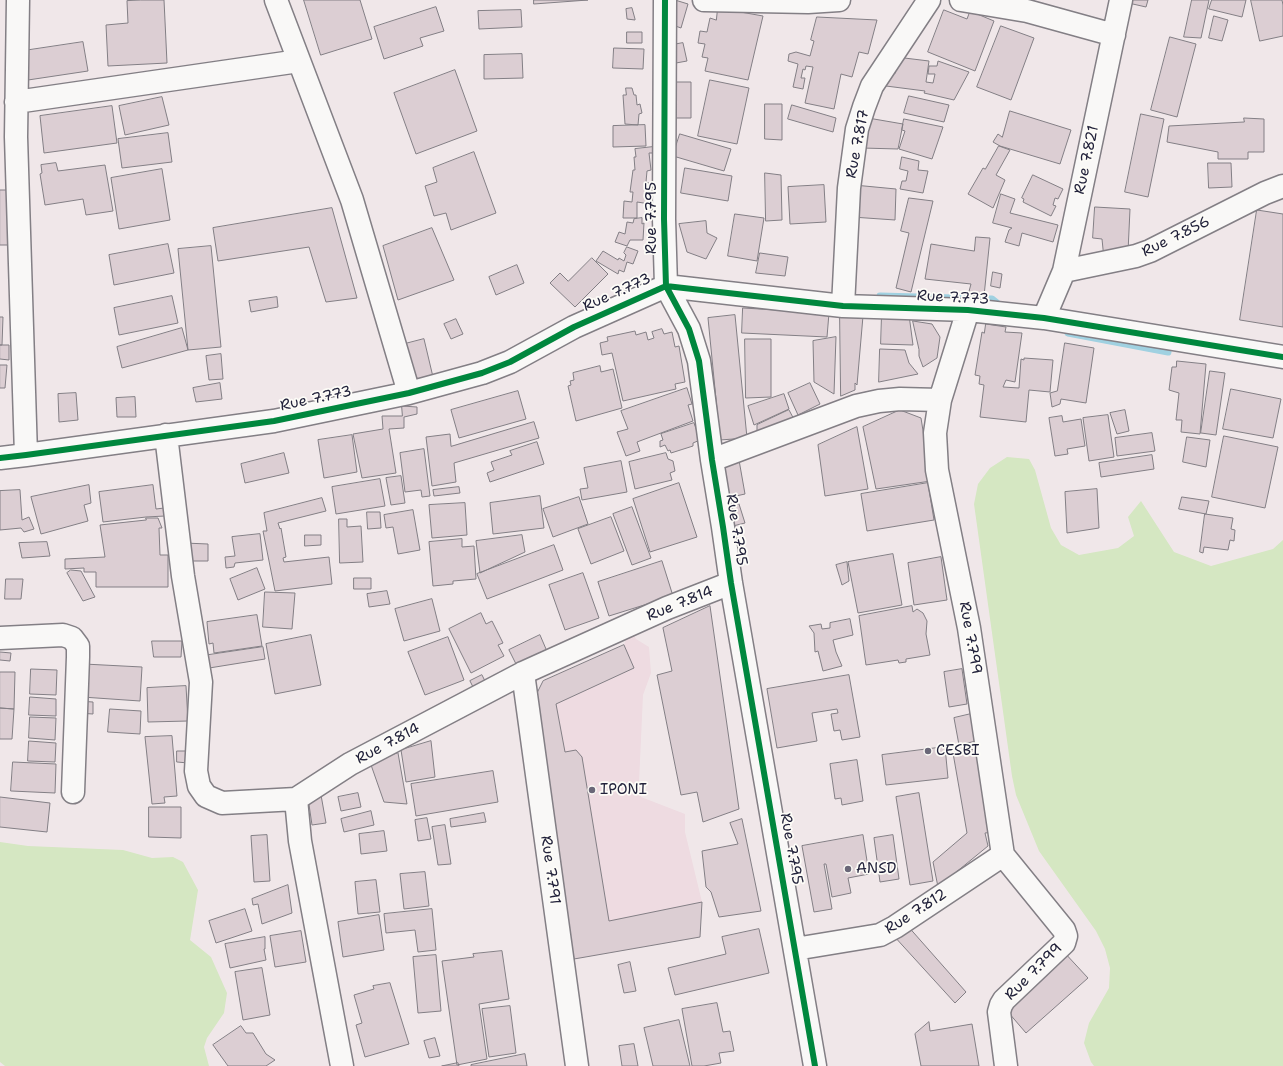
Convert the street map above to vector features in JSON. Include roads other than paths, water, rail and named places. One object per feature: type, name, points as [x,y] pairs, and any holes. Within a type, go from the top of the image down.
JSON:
[{"type":"street","points":[[18,0],[16,145],[26,455]]},
{"type":"street","points":[[276,0],[352,200],[409,393]]},
{"type":"street","name":"Rue 7.795","points":[[665,0],[664,219],[666,286],[689,329],[699,361],[712,460],[724,527],[731,583],[815,1066]]},
{"type":"street","points":[[704,0],[808,2],[839,0]]},
{"type":"street","name":"Rue 7.817","points":[[843,306],[849,188],[857,129],[872,86],[929,0]]},
{"type":"street","points":[[962,0],[1027,11],[1114,35]]},
{"type":"street","name":"Rue 7.821","points":[[1044,318],[1064,271],[1121,0]]},
{"type":"street","points":[[16,102],[299,61]]},
{"type":"street","name":"Rue 7.856","points":[[1064,271],[1136,256],[1150,251],[1265,193],[1283,186]]},
{"type":"street","name":"Rue 7.773","points":[[0,458],[274,421],[409,393],[482,373],[510,362],[574,327],[666,286],[843,306],[968,310],[1044,318],[1283,357]]},
{"type":"street","name":"Rue 7.799","points":[[968,310],[940,400],[935,433],[937,470],[970,628],[1003,855],[1064,930],[1066,936],[1064,943],[1004,1000],[1001,1006],[1000,1012],[1006,1066]]},
{"type":"street","points":[[712,460],[856,406],[879,401],[900,399],[940,400]]},
{"type":"street","points":[[166,435],[183,576],[201,682],[196,771],[200,786],[206,796],[222,803],[296,799],[300,841],[342,1066]]},
{"type":"street","name":"Rue 7.814","points":[[296,799],[350,764],[523,673],[667,608],[731,583]]},
{"type":"street","points":[[0,638],[63,635],[72,638],[78,646],[73,792]]},
{"type":"street","name":"Rue 7.791","points":[[523,673],[577,1066]]},
{"type":"street","name":"Rue 7.812","points":[[795,949],[880,935],[895,928],[1003,855]]},
{"type":"waterway","points":[[880,296],[992,299],[997,303]]},
{"type":"waterway","points":[[1068,333],[1168,352]]},
{"type":"place","name":"CESBI","points":[[928,751]]},
{"type":"place","name":"IPONI","points":[[592,790]]},
{"type":"place","name":"ANSD","points":[[848,869]]}]
